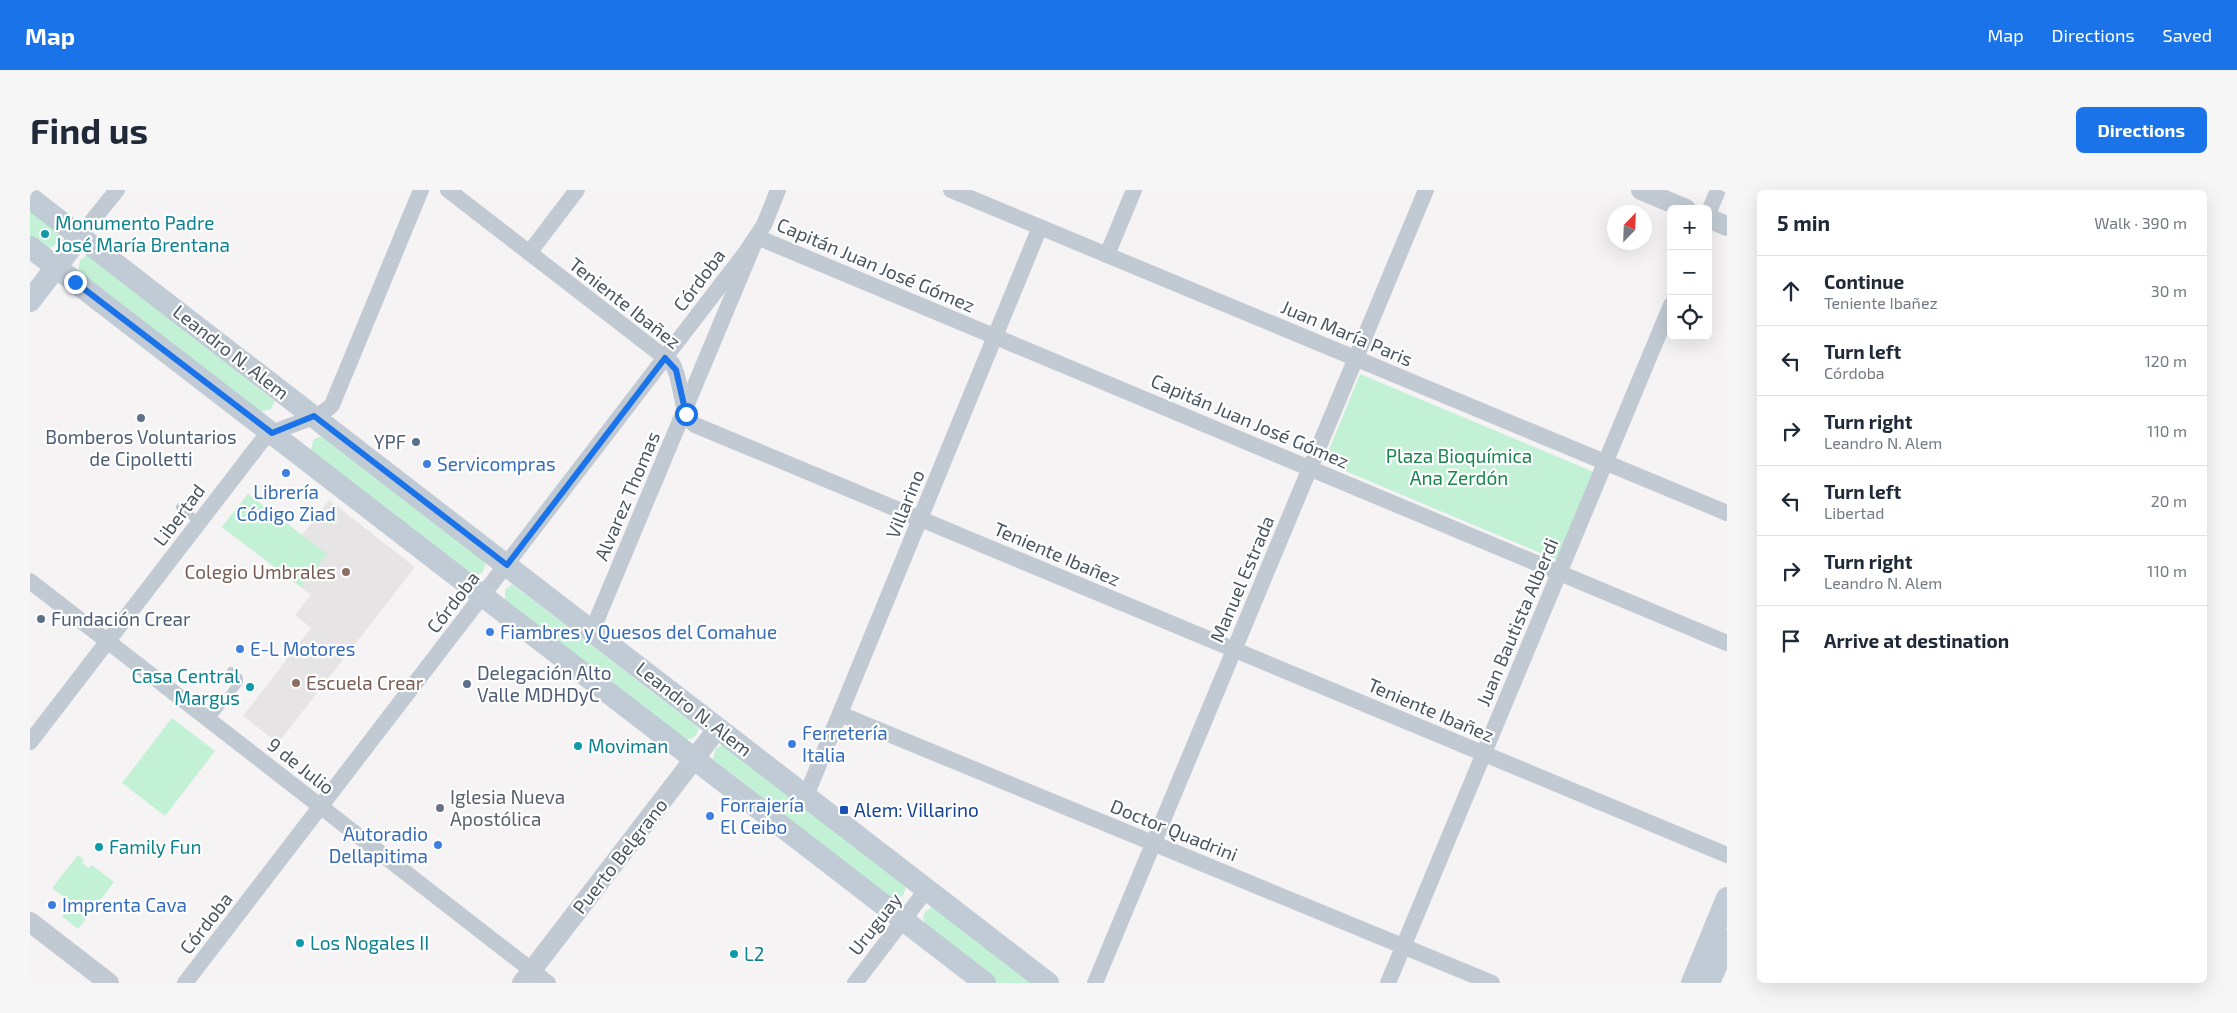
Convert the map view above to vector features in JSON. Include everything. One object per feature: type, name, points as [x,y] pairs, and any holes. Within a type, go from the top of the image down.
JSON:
[{"type":"main road","name":"Leandro N. Alem","points":[[30,198],[1048,983]]},
{"type":"main road","points":[[30,302],[80,236]]},
{"type":"main road","name":"Leandro N. Alem","points":[[30,247],[985,983]]},
{"type":"main road","points":[[1692,983],[1727,898]]},
{"type":"main road","points":[[1709,983],[1727,940]]},
{"type":"street","points":[[80,236],[117,190]]},
{"type":"street","name":"Libertad","points":[[30,742],[258,444],[272,433],[330,408],[336,399],[421,190]]},
{"type":"street","name":"Teniente Ibañez","points":[[448,190],[665,358],[676,370],[688,418],[699,427],[1727,854]]},
{"type":"street","points":[[529,253],[577,190]]},
{"type":"street","name":"Córdoba","points":[[184,983],[507,565],[757,237],[778,190]]},
{"type":"street","name":"Juan María Paris","points":[[951,190],[1727,513]]},
{"type":"street","points":[[1107,255],[1134,190]]},
{"type":"street","name":"Manuel Estrada","points":[[1095,983],[1426,190]]},
{"type":"street","points":[[1641,190],[1677,205]]},
{"type":"street","points":[[1712,205],[1718,190]]},
{"type":"street","points":[[1712,220],[1727,226]]},
{"type":"street","name":"Villarino","points":[[806,796],[1040,227]]},
{"type":"street","name":"Capitán Juan José Gómez","points":[[757,237],[1727,643]]},
{"type":"street","name":"Alvarez Thomas","points":[[592,631],[757,237]]},
{"type":"street","name":"Juan Bautista Alberdi","points":[[1388,983],[1667,314]]},
{"type":"street","name":"9 de Julio","points":[[30,581],[320,807],[527,977],[548,983]]},
{"type":"street","name":"Doctor Quadrini","points":[[840,714],[1492,983]]},
{"type":"street","name":"Puerto Belgrano","points":[[527,977],[718,728]]},
{"type":"street","name":"Uruguay","points":[[855,983],[927,889]]},
{"type":"street","points":[[30,922],[109,983]]},
{"type":"lane","points":[[180,507],[199,522]]},
{"type":"lane","points":[[210,720],[239,682],[239,678],[231,671]]},
{"type":"shaded area","name":"Colegio Umbrales","points":[[248,494],[302,535],[329,500],[415,567],[278,743],[243,716],[311,628],[295,615],[311,595],[222,527]]},
{"type":"green space","points":[[30,207],[60,234],[54,246],[49,248],[30,238]]},
{"type":"green space","points":[[87,255],[275,401],[271,409],[260,412],[78,271],[80,260]]},
{"type":"green space","name":"Plaza Bioquímica Ana Zerdón","points":[[1360,374],[1594,472],[1557,560],[1324,462]]},
{"type":"green space","points":[[323,435],[486,562],[483,572],[475,576],[311,451],[313,440]]},
{"type":"green space","points":[[248,494],[327,554],[301,587],[222,527]]},
{"type":"green space","points":[[512,584],[699,728],[697,733],[692,738],[684,739],[505,601],[505,590]]},
{"type":"green space","points":[[172,718],[215,751],[165,816],[122,783]]},
{"type":"green space","points":[[723,745],[906,887],[903,896],[893,900],[713,759],[716,748]]},
{"type":"green space","points":[[78,855],[84,860],[82,863],[89,868],[92,865],[114,882],[78,929],[62,916],[72,903],[52,888]]},
{"type":"green space","points":[[932,907],[1038,983],[997,983],[926,928],[923,917],[925,912]]},
{"type":"place","name":"Monumento Padre José María Brentana","points":[[45,234]]},
{"type":"place","name":"Bomberos Voluntarios de Cipolletti","points":[[141,418]]},
{"type":"place","name":"YPF","points":[[416,442]]},
{"type":"place","name":"Servicompras","points":[[427,464]]},
{"type":"place","name":"Librería Código Ziad","points":[[286,473]]},
{"type":"place","name":"Colegio Umbrales","points":[[346,572]]},
{"type":"place","name":"Fundación Crear","points":[[41,619]]},
{"type":"place","name":"Fiambres y Quesos del Comahue","points":[[490,632]]},
{"type":"place","name":"E-L Motores","points":[[240,649]]},
{"type":"place","name":"Escuela Crear","points":[[296,683]]},
{"type":"place","name":"Delegación Alto Valle MDHDyC","points":[[467,684]]},
{"type":"place","name":"Casa Central Margus","points":[[250,687]]},
{"type":"place","name":"Ferretería Italia","points":[[792,744]]},
{"type":"place","name":"Moviman","points":[[578,746]]},
{"type":"place","name":"Iglesia Nueva Apostólica","points":[[440,808]]},
{"type":"place","name":"Alem: Villarino","points":[[844,810]]},
{"type":"place","name":"Forrajería El Ceibo","points":[[710,816]]},
{"type":"place","name":"Autoradio Dellapitima","points":[[438,845]]},
{"type":"place","name":"Family Fun","points":[[99,847]]},
{"type":"place","name":"Imprenta Cava","points":[[52,905]]},
{"type":"place","name":"Los Nogales II","points":[[300,943]]},
{"type":"place","name":"L2","points":[[734,954]]},
{"type":"route","points":[[75,282],[272,433],[314,416],[507,565],[665,358],[672,364],[679,378],[686,414]]}]
